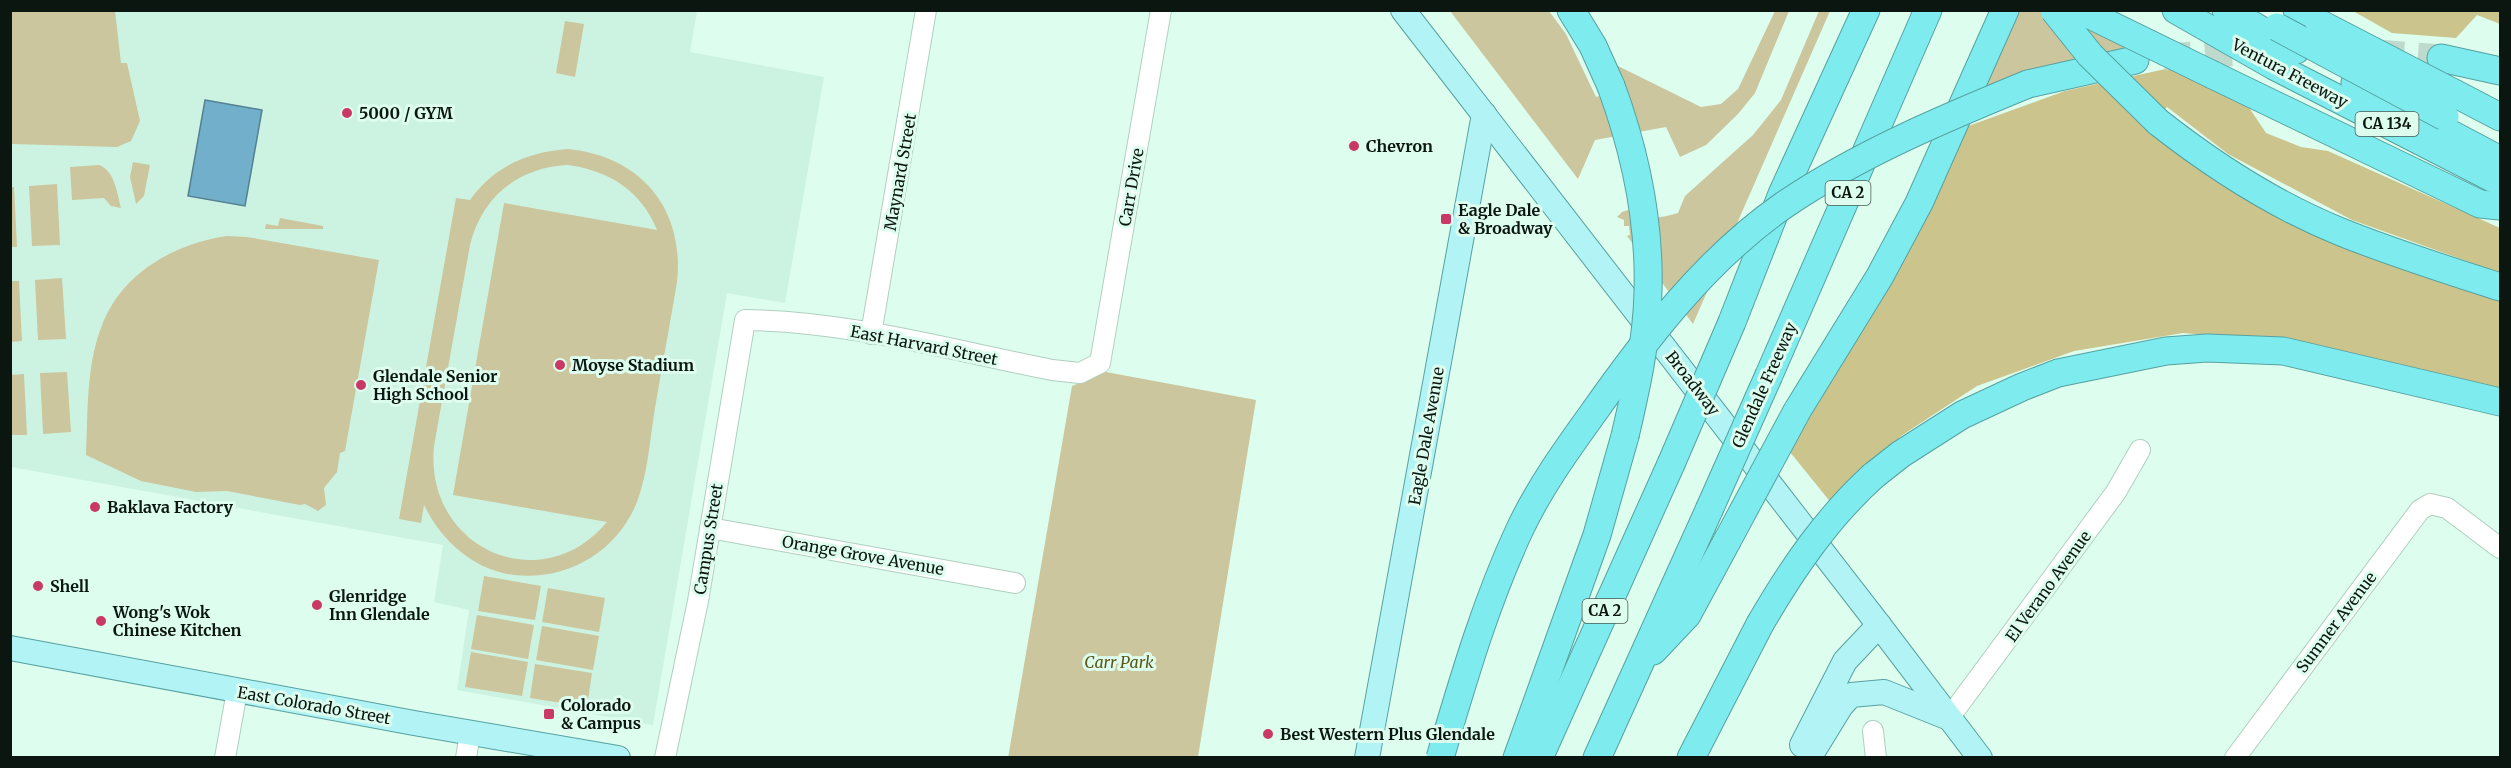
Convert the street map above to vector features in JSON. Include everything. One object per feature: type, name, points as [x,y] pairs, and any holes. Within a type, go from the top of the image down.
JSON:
[{"type":"highway","points":[[1517,758],[1597,536],[1625,436],[1644,339],[1648,293],[1647,250],[1633,155],[1611,86],[1593,46],[1571,10]]},
{"type":"highway","name":"CA 2","points":[[1539,758],[1671,464],[1732,322],[1782,194],[1866,10]]},
{"type":"highway","name":"Glendale Freeway","points":[[1598,758],[1769,375],[1928,10]]},
{"type":"highway","points":[[1638,668],[1687,615],[1797,411],[1880,276],[1913,214],[2005,10]]},
{"type":"highway","points":[[2054,10],[2090,55],[2158,122],[2224,172],[2295,211],[2340,232],[2500,287]]},
{"type":"highway","points":[[2080,10],[2480,204],[2500,206]]},
{"type":"highway","name":"Ventura Freeway","points":[[2176,10],[2274,66],[2500,182]]},
{"type":"highway","points":[[2226,10],[2402,110],[2500,160]]},
{"type":"highway","points":[[2250,10],[2298,20],[2450,105],[2500,144]]},
{"type":"highway","points":[[2298,20],[2450,105],[2500,117]]},
{"type":"highway","points":[[2441,58],[2500,71]]},
{"type":"highway","points":[[1440,758],[1479,627],[1520,530],[1558,462],[1618,377],[1680,298],[1731,249],[1784,206],[1842,170],[1944,118],[2028,84],[2135,60]]},
{"type":"highway","points":[[1691,758],[1760,624],[1781,588],[1825,524],[1873,476],[1900,454],[1952,421],[2022,387],[2058,373],[2166,351],[2208,348],[2283,351],[2500,402]]},
{"type":"main road","name":"Broadway","points":[[1403,10],[1880,625],[1980,758]]},
{"type":"main road","name":"Eagle Dale Avenue","points":[[1366,758],[1484,114]]},
{"type":"main road","points":[[1797,758],[1845,661],[1880,625]]},
{"type":"main road","name":"East Colorado Street","points":[[10,648],[237,691],[618,758]]},
{"type":"main road","points":[[1809,758],[1841,706],[1851,695],[1884,692],[1949,718]]},
{"type":"street","name":"Maynard Street","points":[[871,333],[926,10]]},
{"type":"street","name":"Carr Drive","points":[[1100,363],[1161,10]]},
{"type":"street","name":"East Harvard Street","points":[[745,320],[795,321],[871,333],[1052,370],[1080,373],[1100,363]]},
{"type":"street","name":"Campus Street","points":[[665,758],[698,601],[745,320]]},
{"type":"street","name":"El Verano Avenue","points":[[1949,718],[2116,492],[2140,450]]},
{"type":"street","name":"Sumner Avenue","points":[[2235,758],[2420,510],[2430,504],[2447,508],[2500,548]]},
{"type":"street","name":"Orange Grove Avenue","points":[[710,528],[1016,583]]},
{"type":"street","points":[[225,758],[237,691]]},
{"type":"street","points":[[1873,731],[1876,758]]},
{"type":"street","points":[[466,758],[470,733]]},
{"type":"shaded area","name":"Glendale Senior High School","points":[[10,11],[697,11],[690,52],[824,77],[785,303],[727,293],[653,725],[457,690],[469,610],[434,602],[443,545],[11,467]]},
{"type":"shaded area","points":[[2353,11],[2500,11],[2500,24],[2477,15],[2456,38],[2392,33]]},
{"type":"shaded area","points":[[2170,68],[2248,106],[2266,133],[2301,147],[2328,151],[2500,228],[2500,273],[2352,220],[2228,154],[2167,107],[2148,128],[2500,299],[2500,392],[2301,343],[2183,333],[2074,351],[1977,386],[1901,436],[1832,504],[1790,452],[1960,129],[2065,91]]},
{"type":"green space","points":[[11,10],[115,11],[121,63],[127,63],[140,121],[131,141],[117,147],[11,144]]},
{"type":"green space","points":[[1450,11],[1549,11],[1566,34],[1596,97],[1623,90],[1616,65],[1701,107],[1721,104],[1738,89],[1775,11],[1789,11],[1755,93],[1738,114],[1706,145],[1680,157],[1666,127],[1595,140],[1578,179]]},
{"type":"green space","points":[[1819,11],[1830,11],[1693,324],[1627,236],[1630,235],[1629,226],[1624,226],[1624,220],[1617,217],[1628,210],[1640,216],[1653,218],[1678,213],[1685,196],[1753,135],[1781,100]]},
{"type":"green space","points":[[2014,11],[2058,11],[2140,51],[1976,93]]},
{"type":"green space","points":[[565,21],[584,24],[575,77],[556,73]]},
{"type":"green space","points":[[568,149],[594,154],[617,162],[637,175],[653,191],[674,231],[678,256],[677,282],[646,467],[641,491],[628,520],[603,549],[588,560],[553,573],[534,576],[514,575],[485,567],[460,551],[439,530],[424,505],[421,523],[399,519],[456,198],[470,200],[479,188],[501,170],[526,157]],"holes":[[[567,165],[609,177],[632,193],[642,204],[657,230],[504,203],[453,495],[607,522],[580,546],[551,558],[521,560],[492,552],[467,536],[448,512],[436,482],[434,446],[470,245],[483,213],[504,188],[532,172]]]},
{"type":"green space","points":[[133,162],[150,165],[144,196],[136,204],[130,177]]},
{"type":"green space","points":[[99,165],[112,177],[121,208],[111,206],[104,198],[72,200],[70,167]]},
{"type":"green space","points":[[57,184],[60,245],[32,246],[29,186]]},
{"type":"green space","points":[[11,187],[14,187],[17,247],[11,247]]},
{"type":"green space","points":[[280,218],[323,226],[323,229],[265,229],[266,224],[278,226]]},
{"type":"green space","points":[[227,236],[247,237],[379,260],[345,451],[340,453],[337,472],[324,488],[326,505],[318,511],[305,504],[300,505],[227,491],[196,492],[141,481],[86,455],[93,359],[101,328],[110,309],[135,277],[168,254],[187,246]]},
{"type":"green space","points":[[62,278],[66,339],[38,340],[35,280]]},
{"type":"green space","points":[[11,281],[19,281],[22,341],[11,342]]},
{"type":"green space","points":[[67,372],[71,432],[43,434],[40,373]]},
{"type":"green space","name":"Carr Park","points":[[1106,372],[1256,400],[1198,757],[1008,758],[1072,386]]},
{"type":"green space","points":[[24,374],[27,435],[11,435],[11,375]]},
{"type":"green space","points":[[484,576],[541,586],[535,620],[478,611]]},
{"type":"green space","points":[[548,588],[605,598],[599,632],[542,622]]},
{"type":"green space","points":[[477,615],[534,625],[528,659],[471,649]]},
{"type":"green space","points":[[542,626],[599,636],[593,670],[536,660]]},
{"type":"green space","points":[[471,652],[528,662],[522,696],[465,687]]},
{"type":"green space","points":[[535,664],[592,673],[587,707],[530,698]]},
{"type":"water","points":[[205,100],[262,110],[245,206],[188,196]]},
{"type":"tunnel","points":[[2164,57],[2258,51]]},
{"type":"tunnel","points":[[2377,53],[2441,58]]},
{"type":"place","name":"5000 / GYM","points":[[347,113]]},
{"type":"place","name":"Chevron","points":[[1354,146]]},
{"type":"place","name":"Eagle Dale & Broadway","points":[[1446,219]]},
{"type":"place","name":"Moyse Stadium","points":[[560,365]]},
{"type":"place","name":"Glendale Senior High School","points":[[361,385]]},
{"type":"place","name":"Baklava Factory","points":[[95,507]]},
{"type":"place","name":"Shell","points":[[38,586]]},
{"type":"place","name":"Glenridge Inn Glendale","points":[[317,605]]},
{"type":"place","name":"Wong's Wok Chinese Kitchen","points":[[101,621]]},
{"type":"place","name":"Colorado & Campus","points":[[549,714]]},
{"type":"place","name":"Best Western Plus Glendale","points":[[1268,734]]}]
